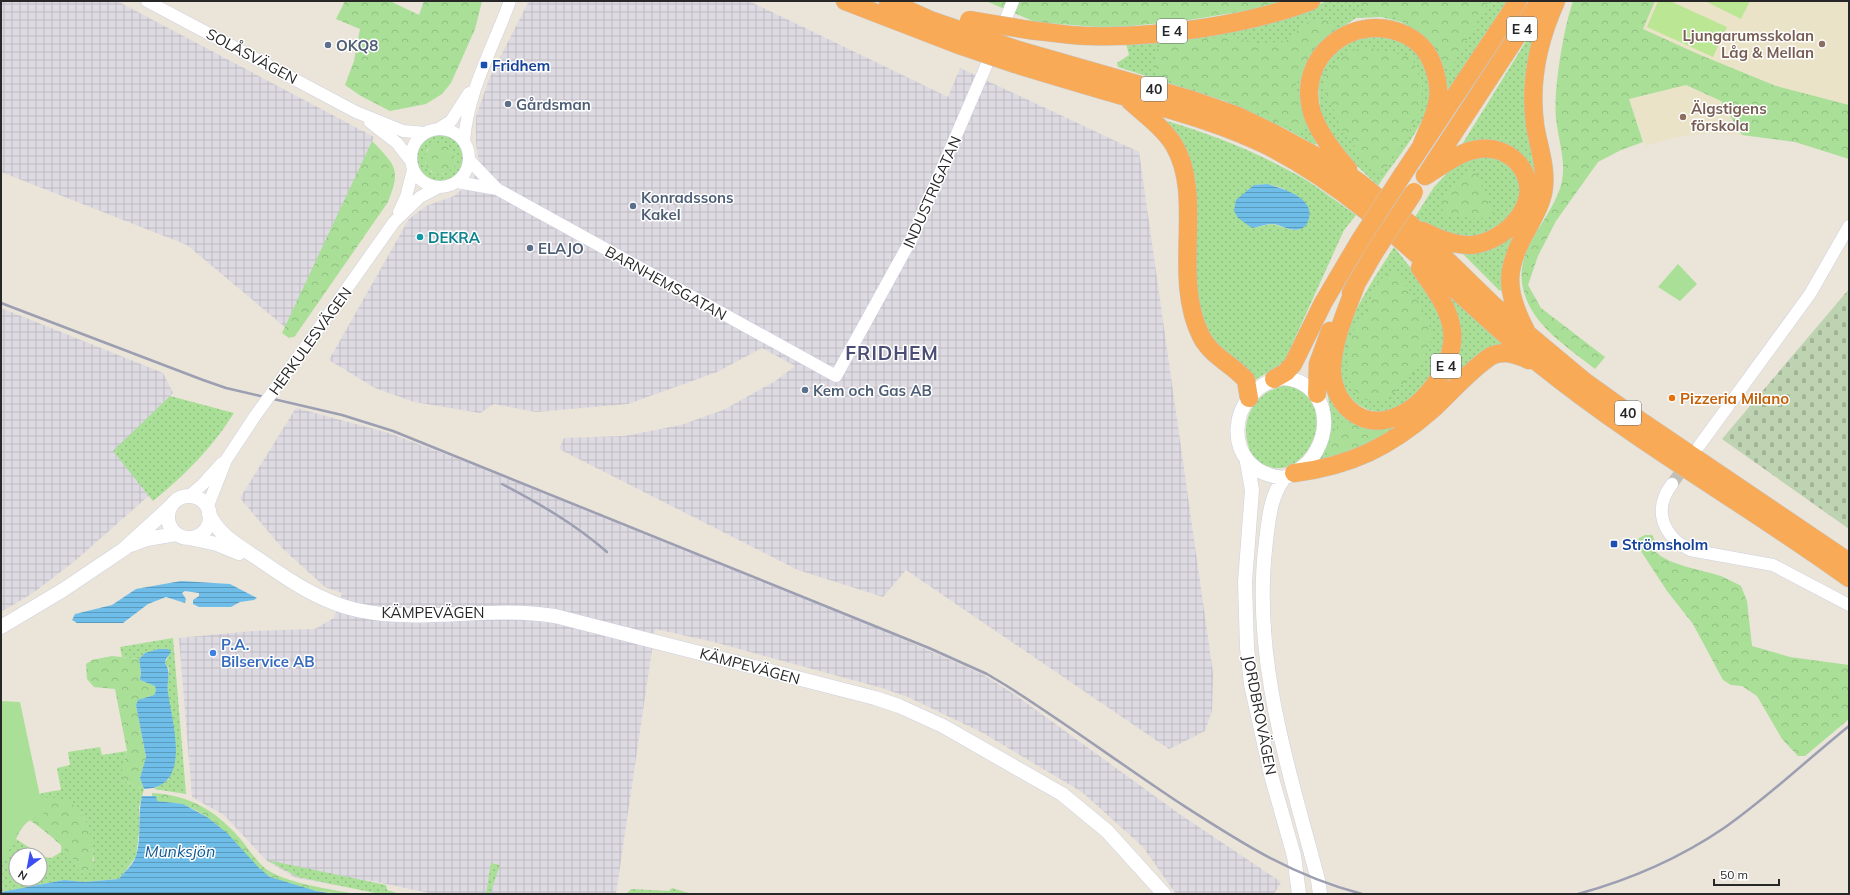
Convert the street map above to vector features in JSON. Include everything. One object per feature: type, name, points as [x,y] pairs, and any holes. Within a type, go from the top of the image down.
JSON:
[{"type":"highway","name":"E 4","points":[[845,1],[964,32],[1029,30],[1090,36],[1147,34],[1224,24],[1297,6],[1311,1]]},
{"type":"highway","name":"40","points":[[888,1],[930,20],[964,32],[1018,57],[1184,97],[1238,116],[1307,150],[1360,183],[1411,224],[1479,292],[1528,335],[1622,409],[1849,562]]},
{"type":"highway","name":"E 4","points":[[899,1],[964,32]]},
{"type":"highway","points":[[1274,379],[1286,372],[1293,364],[1323,302],[1359,242],[1518,1]]},
{"type":"highway","name":"E 4","points":[[1018,57],[1125,97],[1197,118],[1266,145],[1311,170],[1342,191],[1381,221],[1403,242],[1438,295],[1447,313],[1452,330],[1451,351],[1446,368],[1435,384],[1417,403],[1406,412],[1393,418],[1381,420],[1366,418],[1354,413],[1344,405],[1338,397],[1334,384],[1332,368],[1341,324],[1357,282],[1374,253],[1414,192],[1425,176],[1540,1]]},
{"type":"highway","points":[[1528,335],[1513,299],[1510,280],[1511,262],[1517,247],[1536,213],[1544,186],[1544,171],[1535,126],[1532,98],[1534,71],[1542,39],[1556,1]]},
{"type":"highway","points":[[1360,183],[1328,144],[1312,113],[1310,96],[1311,78],[1317,63],[1337,40],[1350,32],[1364,28],[1380,27],[1397,31],[1411,38],[1422,46],[1430,58],[1436,71],[1438,87],[1437,104],[1421,147]]},
{"type":"highway","points":[[1125,97],[1165,134],[1174,146],[1182,163],[1186,178],[1188,285],[1194,320],[1205,344],[1214,354],[1246,380],[1249,398]]},
{"type":"highway","points":[[1411,224],[1428,234],[1457,244],[1471,245],[1487,242],[1498,237],[1518,220],[1524,211],[1528,187],[1525,175],[1513,158],[1504,152],[1493,149],[1480,149],[1467,152],[1425,176]]},
{"type":"highway","name":"40","points":[[1403,242],[1446,282],[1541,365],[1643,440],[1849,578]]},
{"type":"highway","points":[[1317,394],[1318,364],[1322,350],[1334,322],[1357,282]]},
{"type":"highway","points":[[1289,475],[1339,465],[1368,455],[1398,438],[1491,356],[1499,352],[1514,354],[1541,365]]},
{"type":"main road","points":[[1274,379],[1293,379],[1310,387],[1317,394],[1322,406],[1323,432],[1320,445],[1304,466],[1289,475],[1263,474],[1247,462],[1241,452],[1238,429],[1239,418],[1249,398],[1260,387],[1274,379]]},
{"type":"main road","name":"JORDBROVÄGEN","points":[[1247,462],[1252,490],[1245,582],[1247,648],[1251,684],[1266,754],[1294,856],[1299,894]]},
{"type":"main road","name":"JORDBROVÄGEN","points":[[1289,475],[1277,488],[1270,508],[1265,550],[1263,601],[1265,640],[1273,706],[1318,880],[1320,894]]},
{"type":"main road","points":[[1,627],[63,590],[124,549],[179,498],[189,496],[201,500],[208,511],[207,528],[202,533],[147,539],[124,549]]},
{"type":"main road","points":[[171,506],[168,518],[169,524],[183,536]]},
{"type":"main road","name":"KÄMPEVÄGEN","points":[[208,511],[214,524],[222,534],[282,576]]},
{"type":"main road","name":"KÄMPEVÄGEN","points":[[183,536],[217,544],[233,550],[305,590],[328,601],[357,610],[396,614],[510,611],[534,612],[555,616],[867,696],[899,706],[969,739],[1062,794],[1108,831],[1164,894]]},
{"type":"street","name":"SOLÅSVÄGEN","points":[[147,1],[356,112],[403,131],[425,133]]},
{"type":"street","points":[[464,141],[466,117],[475,84],[510,1]]},
{"type":"street","name":"INDUSTRIGATAN","points":[[836,376],[912,238],[943,169],[1013,1]]},
{"type":"street","points":[[438,129],[450,130],[464,141],[468,150],[469,160],[466,172],[457,182],[448,186],[439,187],[424,182],[412,165],[414,145],[425,133],[438,129],[455,116],[475,84]]},
{"type":"street","name":"SOLÅSVÄGEN","points":[[356,112],[397,143],[412,165]]},
{"type":"street","name":"BARNHEMSGATAN","points":[[469,160],[497,189],[836,376]]},
{"type":"street","name":"HERKULESVÄGEN","points":[[189,496],[226,460],[394,222],[406,198],[412,165]]},
{"type":"street","name":"BARNHEMSGATAN","points":[[457,182],[497,189]]},
{"type":"street","name":"HERKULESVÄGEN","points":[[394,222],[420,197],[439,187]]},
{"type":"street","points":[[1699,446],[1810,294],[1849,226]]},
{"type":"street","name":"HERKULESVÄGEN","points":[[208,511],[226,460]]},
{"type":"street","points":[[1669,488],[1662,509],[1664,523],[1669,535],[1678,544],[1690,550],[1773,566],[1849,605]]},
{"type":"shaded area","points":[[1,1],[117,1],[374,137],[286,328],[187,245],[1,172]]},
{"type":"shaded area","points":[[529,1],[749,1],[948,97],[960,68],[1139,152],[1213,673],[1212,711],[1205,731],[1169,749],[906,570],[883,597],[798,570],[559,449],[564,438],[625,436],[681,425],[723,410],[774,382],[795,366],[762,348],[717,372],[628,404],[536,412],[494,404],[480,413],[414,402],[375,388],[329,360],[409,219],[426,206],[454,196],[472,181],[479,163],[476,143],[476,117],[489,79]]},
{"type":"shaded area","points":[[1654,1],[1849,1],[1849,105],[1778,87],[1699,56],[1642,29]]},
{"type":"shaded area","name":"Älgstigens förskola","points":[[1686,84],[1721,101],[1741,135],[1708,133],[1677,137],[1646,146],[1628,98]]},
{"type":"shaded area","points":[[1,308],[163,373],[173,393],[115,451],[154,491],[76,560],[33,593],[1,612]]},
{"type":"shaded area","points":[[296,408],[389,433],[466,462],[878,628],[982,674],[1014,694],[1178,813],[1281,882],[1274,894],[1176,894],[1143,847],[1082,792],[983,733],[908,697],[882,688],[714,642],[655,629],[616,894],[434,894],[367,880],[365,890],[296,878],[267,861],[224,815],[192,797],[179,638],[253,631],[315,629],[334,618],[342,593],[325,587],[283,549],[240,498]]},
{"type":"green space","points":[[345,1],[390,1],[419,15],[424,1],[482,1],[475,29],[451,83],[442,94],[426,104],[390,111],[361,96],[345,85],[354,61],[360,29],[336,19]]},
{"type":"green space","points":[[986,1],[1285,1],[1263,8],[1183,21],[1109,28],[1035,22]]},
{"type":"green space","points":[[1328,1],[1507,1],[1445,97],[1415,31],[1401,22],[1381,17],[1356,18],[1338,30],[1317,49],[1318,143],[1315,145],[1288,130],[1222,100],[1118,67],[1117,63],[1129,55],[1126,43],[1303,10]]},
{"type":"green space","points":[[1362,1],[1489,1],[1451,68],[1414,28],[1391,16],[1374,15],[1360,5]]},
{"type":"green space","points":[[1573,1],[1655,1],[1643,29],[1698,54],[1776,86],[1849,105],[1849,159],[1795,142],[1742,135],[1721,101],[1686,85],[1629,99],[1643,142],[1621,150],[1598,162],[1556,221],[1538,256],[1528,285],[1541,308],[1605,357],[1595,369],[1553,335],[1535,315],[1524,292],[1522,276],[1523,262],[1528,248],[1550,209],[1562,181],[1563,165],[1556,118],[1556,92],[1563,42]]},
{"type":"green space","points":[[1658,1],[1670,1],[1727,27],[1713,57],[1647,27]]},
{"type":"green space","points":[[1705,1],[1750,1],[1741,19]]},
{"type":"green space","points":[[1549,4],[1535,51],[1540,163],[1504,292],[1499,290],[1462,253],[1521,225],[1519,154],[1458,151]]},
{"type":"green space","points":[[1316,19],[1334,22],[1336,31],[1320,40],[1296,85],[1305,127],[1299,132],[1248,109],[1163,78],[1153,68],[1157,49],[1169,41],[1233,37],[1257,43],[1282,42],[1292,38],[1301,25]]},
{"type":"green space","points":[[1390,35],[1407,43],[1416,50],[1427,67],[1431,85],[1429,103],[1422,121],[1412,138],[1378,186],[1352,161],[1325,126],[1320,108],[1318,84],[1321,69],[1333,54],[1361,36]]},
{"type":"green space","points":[[1366,47],[1412,57],[1422,84],[1422,108],[1398,151],[1381,174],[1375,174],[1339,126],[1334,110],[1325,95],[1323,76],[1328,70],[1337,60],[1346,54]]},
{"type":"green space","points":[[1160,119],[1197,130],[1267,159],[1308,181],[1356,215],[1344,230],[1285,360],[1255,380],[1209,336],[1197,307],[1193,203]],"holes":[[[1268,184],[1285,189],[1301,229],[1293,230],[1272,224],[1251,228],[1254,185]]]},
{"type":"green space","points":[[435,134],[451,136],[460,143],[464,153],[463,165],[457,176],[449,183],[438,184],[425,178],[417,166],[416,160],[419,147],[423,141]],"holes":[[[435,145],[448,146],[455,157],[454,166],[443,174],[431,172],[425,162],[427,150]]]},
{"type":"green space","points":[[372,141],[386,156],[394,168],[394,182],[388,202],[295,336],[289,338],[282,333]]},
{"type":"green space","points":[[440,144],[451,148],[455,159],[451,170],[440,174],[429,170],[425,159],[429,148]]},
{"type":"green space","points":[[1479,155],[1514,163],[1523,199],[1497,230],[1476,239],[1455,239],[1430,228],[1415,217],[1434,187],[1452,168]]},
{"type":"green space","points":[[1476,171],[1493,213],[1480,219],[1446,215],[1439,205],[1449,190],[1464,173]]},
{"type":"green space","points":[[1394,247],[1433,300],[1442,320],[1444,345],[1441,357],[1435,369],[1420,391],[1400,406],[1388,411],[1377,411],[1366,409],[1356,403],[1349,395],[1343,385],[1340,373],[1340,361],[1347,331],[1353,316]]},
{"type":"green space","points":[[1678,264],[1697,284],[1680,301],[1658,287]]},
{"type":"green space","points":[[1393,270],[1421,306],[1429,322],[1431,341],[1420,364],[1401,387],[1390,395],[1379,400],[1370,401],[1358,394],[1351,383],[1348,370],[1347,344],[1365,313],[1375,288],[1385,276]]},
{"type":"green space","points":[[1440,287],[1508,346],[1404,428],[1317,464],[1330,435],[1331,418],[1326,386],[1331,392],[1383,425],[1451,372]]},
{"type":"green space","points":[[1849,289],[1849,529],[1722,439]]},
{"type":"green space","points":[[1288,385],[1305,394],[1314,407],[1317,422],[1314,438],[1306,452],[1295,463],[1282,468],[1267,466],[1258,461],[1251,453],[1247,441],[1246,430],[1248,419],[1252,409],[1266,393],[1276,388]]},
{"type":"green space","points":[[170,396],[234,413],[207,450],[176,481],[153,501],[113,451]]},
{"type":"green space","points":[[1342,422],[1368,426],[1386,432],[1382,439],[1333,459],[1328,455],[1330,441],[1335,429]]},
{"type":"green space","points":[[1645,535],[1652,535],[1656,543],[1654,550],[1667,560],[1721,576],[1741,586],[1747,601],[1752,646],[1790,657],[1849,665],[1849,719],[1805,756],[1798,756],[1782,739],[1757,696],[1742,686],[1731,685],[1723,680],[1693,624],[1667,591],[1637,545],[1639,538]]},
{"type":"green space","points":[[173,638],[186,794],[154,789],[169,779],[167,691],[169,669],[165,663],[168,657],[158,649],[145,653],[139,659],[122,657],[120,647]]},
{"type":"green space","points":[[112,656],[139,659],[141,672],[140,680],[155,686],[156,691],[154,695],[142,699],[136,705],[146,758],[140,778],[144,789],[124,781],[122,769],[127,751],[115,689],[94,687],[87,679],[86,664],[92,660]]},
{"type":"green space","points":[[1,701],[20,702],[44,815],[31,819],[25,823],[17,833],[10,847],[8,847],[8,852],[1,862]]},
{"type":"green space","points":[[100,747],[102,755],[127,751],[124,762],[124,781],[144,789],[139,807],[139,831],[136,857],[119,879],[84,882],[64,880],[48,883],[48,858],[51,858],[61,852],[62,840],[94,862],[88,827],[78,810],[70,804],[60,800],[46,798],[44,815],[27,823],[21,829],[16,839],[28,847],[8,847],[8,887],[27,887],[1,892],[1,810],[30,797],[61,790],[57,768],[70,765],[68,752]]},
{"type":"green space","points":[[152,793],[166,794],[191,801],[214,814],[234,831],[262,865],[278,876],[311,886],[355,894],[311,890],[277,881],[258,868],[209,819],[184,805],[156,801],[156,796],[152,796]]},
{"type":"green space","points":[[21,797],[62,799],[75,806],[81,813],[90,833],[93,853],[89,871],[82,874],[77,869],[71,856],[63,847],[26,818]]},
{"type":"green space","points":[[267,860],[386,885],[387,890],[400,894],[380,894],[298,877]]},
{"type":"green space","points":[[491,863],[500,865],[490,894],[486,894]]},
{"type":"green space","points":[[672,888],[692,894],[626,894],[631,889],[669,891]]},
{"type":"water","points":[[1268,184],[1289,191],[1302,199],[1307,205],[1309,211],[1309,218],[1305,226],[1297,230],[1273,224],[1252,228],[1238,218],[1234,211],[1236,200],[1254,185]]},
{"type":"water","points":[[181,581],[230,584],[257,598],[254,600],[240,602],[231,607],[199,607],[193,604],[193,600],[199,596],[199,593],[185,591],[182,593],[186,599],[185,603],[166,597],[148,604],[123,623],[77,623],[72,620],[75,614],[112,605],[136,589]]},
{"type":"water","points":[[158,649],[168,649],[171,652],[165,663],[168,670],[168,689],[176,752],[174,766],[169,778],[159,786],[144,789],[140,778],[146,757],[136,705],[138,700],[154,695],[156,691],[155,686],[140,680],[141,672],[139,659],[145,653]]},
{"type":"water","name":"Munksjön","points":[[142,796],[156,796],[157,801],[183,804],[207,817],[227,833],[259,868],[270,877],[316,891],[335,894],[1,894],[1,892],[27,887],[48,887],[48,883],[64,880],[84,882],[119,879],[131,865],[136,856],[139,841]]},
{"type":"tunnel","points":[[1672,484],[1688,462]]},
{"type":"railway","points":[[1,303],[226,388],[342,415],[393,431],[929,648],[987,674],[1007,686],[1178,802],[1244,844],[1288,867],[1336,886],[1362,894]]},
{"type":"railway","points":[[502,484],[557,515],[582,532],[607,552]]},
{"type":"railway","points":[[1578,894],[1616,882],[1654,867],[1707,839],[1756,804],[1849,726]]},
{"type":"place","name":"Ljungarumsskolan Låg & Mellan","points":[[1822,44]]},
{"type":"place","name":"OKQ8","points":[[328,45]]},
{"type":"place","name":"Fridhem","points":[[484,65]]},
{"type":"place","name":"Gårdsman","points":[[508,104]]},
{"type":"place","name":"Älgstigens förskola","points":[[1683,117]]},
{"type":"place","name":"Konradssons Kakel","points":[[633,206]]},
{"type":"place","name":"DEKRA","points":[[420,237]]},
{"type":"place","name":"ELAJO","points":[[530,248]]},
{"type":"place","name":"Kem och Gas AB","points":[[805,390]]},
{"type":"place","name":"Pizzeria Milano","points":[[1672,398]]},
{"type":"place","name":"Strömsholm","points":[[1614,544]]},
{"type":"place","name":"P.A. Bilservice AB","points":[[213,653]]},
{"type":"district","name":"FRIDHEM","points":[[892,353]]}]
